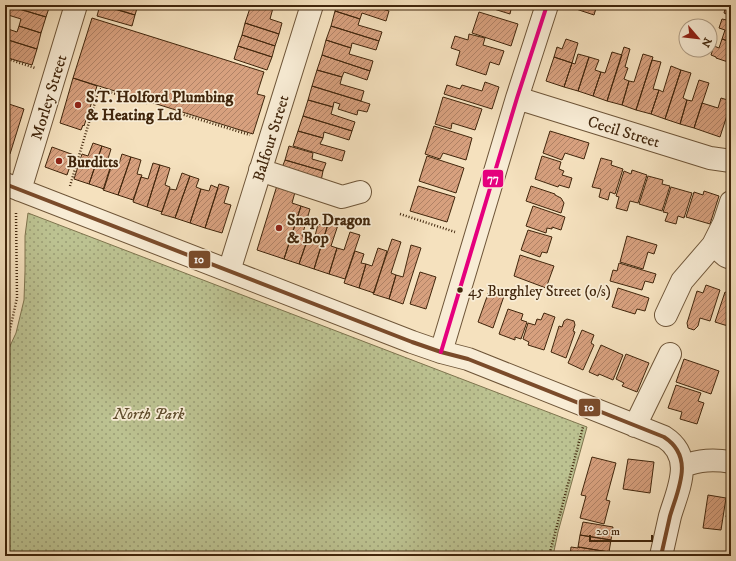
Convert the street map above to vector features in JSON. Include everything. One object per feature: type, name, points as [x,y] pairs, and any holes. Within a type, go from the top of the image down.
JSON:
[{"type":"street","name":"Morley Street","points":[[13,187],[55,74],[76,5]]},
{"type":"street","name":"Balfour Street","points":[[230,271],[312,5]]},
{"type":"street","points":[[441,352],[474,238],[547,5]]},
{"type":"street","name":"Cecil Street","points":[[517,98],[710,158],[731,161]]},
{"type":"street","points":[[260,170],[342,197],[360,192]]},
{"type":"street","points":[[13,187],[412,342],[468,359],[664,437],[672,442],[679,452],[683,466],[681,484],[670,517],[662,556]]},
{"type":"street","points":[[666,315],[682,281],[713,245],[724,223],[731,202]]},
{"type":"street","points":[[713,245],[726,256],[731,258]]},
{"type":"street","points":[[635,426],[670,354]]},
{"type":"street","points":[[683,466],[694,462],[715,460],[731,462]]},
{"type":"path","points":[[5,58],[55,74]]},
{"type":"path","points":[[64,207],[99,88],[147,103]]},
{"type":"path","points":[[178,113],[270,141]]},
{"type":"path","points":[[5,341],[17,298],[16,216],[13,187]]},
{"type":"path","points":[[400,214],[474,238]]},
{"type":"path","points":[[549,556],[589,407]]},
{"type":"green space","name":"North Park","points":[[28,213],[587,427],[558,532],[553,556],[5,556],[5,357],[16,333],[24,300],[25,236]]},
{"type":"building","points":[[5,5],[46,17],[41,33],[19,26],[21,19],[5,14]]},
{"type":"building","points":[[7,5],[50,5],[46,17]]},
{"type":"building","points":[[100,5],[135,15],[132,26],[97,16]]},
{"type":"building","points":[[103,5],[138,5],[135,15]]},
{"type":"building","points":[[251,5],[263,5],[273,8],[270,19],[282,23],[279,34],[245,23]]},
{"type":"building","points":[[337,5],[369,5],[389,11],[386,21],[362,13],[360,19],[335,11]]},
{"type":"building","points":[[481,5],[512,5],[510,14]]},
{"type":"building","points":[[574,5],[597,5],[594,15],[573,8]]},
{"type":"building","points":[[609,5],[622,5],[621,9]]},
{"type":"building","points":[[726,5],[731,6],[731,16],[724,13]]},
{"type":"building","points":[[335,11],[360,19],[358,25],[382,32],[379,41],[331,26]]},
{"type":"building","points":[[479,12],[518,24],[511,46],[472,33]]},
{"type":"building","points":[[92,18],[264,72],[257,94],[265,96],[253,134],[73,78]]},
{"type":"building","points":[[722,19],[731,21],[731,42],[722,39],[725,30],[719,28]]},
{"type":"building","points":[[245,23],[279,34],[275,46],[242,35]]},
{"type":"building","points":[[19,26],[41,33],[37,49],[5,39],[5,28],[17,32]]},
{"type":"building","points":[[331,26],[379,41],[376,50],[352,43],[351,48],[326,40]]},
{"type":"building","points":[[469,34],[485,38],[483,45],[504,51],[499,65],[490,62],[486,75],[456,65],[460,51],[451,48],[455,36],[468,40]]},
{"type":"building","points":[[242,35],[275,46],[272,57],[238,46]]},
{"type":"building","points":[[5,39],[37,49],[32,65],[8,58],[10,52],[5,50]]},
{"type":"building","points":[[566,39],[578,43],[572,63],[554,57],[557,47],[562,49]]},
{"type":"building","points":[[722,39],[731,42],[731,63],[716,58],[718,58]]},
{"type":"building","points":[[326,40],[351,48],[349,54],[373,61],[370,71],[322,55]]},
{"type":"building","points":[[238,46],[272,57],[267,70],[234,59]]},
{"type":"building","points":[[624,47],[630,49],[625,67],[628,68],[624,79],[629,81],[622,105],[607,101]]},
{"type":"building","points":[[612,52],[622,55],[607,101],[593,96],[601,72],[605,73]]},
{"type":"building","points":[[578,54],[589,57],[578,91],[564,87],[572,63],[575,64]]},
{"type":"building","points":[[643,54],[653,57],[636,110],[622,105],[629,81],[634,82]]},
{"type":"building","points":[[322,55],[370,71],[367,80],[344,72],[342,77],[317,70]]},
{"type":"building","points":[[554,57],[572,63],[564,87],[546,81]]},
{"type":"building","points":[[589,57],[599,60],[595,70],[601,72],[593,96],[578,91]]},
{"type":"building","points":[[652,60],[661,62],[653,89],[659,90],[651,114],[636,110]]},
{"type":"building","points":[[671,66],[681,70],[665,119],[651,114],[659,90],[663,92]]},
{"type":"building","points":[[317,70],[342,77],[340,84],[364,91],[361,101],[312,86]]},
{"type":"building","points":[[681,70],[691,73],[683,98],[687,100],[680,124],[665,119]]},
{"type":"building","name":"S.T. Holford Plumbing & Heating Ltd","points":[[73,78],[97,86],[84,126],[83,125],[81,130],[60,123]]},
{"type":"building","points":[[699,80],[709,83],[694,128],[680,124],[687,100],[692,101]]},
{"type":"building","points":[[485,82],[499,87],[492,109],[444,94],[447,85],[460,89],[462,85],[482,91]]},
{"type":"building","points":[[312,86],[370,104],[367,112],[358,110],[357,115],[338,109],[340,104],[334,102],[333,107],[308,100]]},
{"type":"building","points":[[443,97],[482,109],[475,130],[452,123],[451,129],[435,124]]},
{"type":"building","points":[[721,98],[731,101],[731,103],[720,137],[694,128],[702,103],[718,108]]},
{"type":"building","points":[[308,100],[333,107],[331,114],[355,122],[352,131],[303,116]]},
{"type":"building","points":[[5,102],[9,104],[5,116]]},
{"type":"building","points":[[9,104],[24,109],[10,154],[5,152],[5,116]]},
{"type":"building","points":[[303,116],[352,131],[349,140],[324,132],[323,138],[298,131]]},
{"type":"building","points":[[434,126],[472,138],[466,160],[443,153],[440,159],[425,154]]},
{"type":"building","points":[[298,131],[323,138],[320,144],[345,151],[342,161],[293,146]]},
{"type":"building","points":[[550,131],[589,143],[584,159],[565,153],[562,160],[543,153]]},
{"type":"building","points":[[93,143],[102,146],[89,184],[74,179],[82,154],[88,156]]},
{"type":"building","points":[[102,146],[111,149],[107,162],[112,164],[104,189],[89,184]]},
{"type":"building","points":[[289,146],[313,153],[312,159],[326,163],[323,171],[285,160]]},
{"type":"building","name":"Burditts","points":[[52,147],[74,155],[67,175],[45,167]]},
{"type":"building","points":[[122,154],[131,157],[118,195],[103,190],[111,165],[118,167]]},
{"type":"building","points":[[427,156],[464,168],[456,193],[419,181]]},
{"type":"building","points":[[542,156],[561,162],[559,169],[564,171],[562,175],[572,178],[569,188],[559,185],[558,187],[535,179]]},
{"type":"building","points":[[131,157],[141,160],[137,174],[142,175],[133,200],[118,195]]},
{"type":"building","points":[[601,158],[612,161],[611,165],[623,169],[615,194],[610,192],[608,200],[599,197],[601,189],[592,187]]},
{"type":"building","points":[[285,160],[323,171],[321,181],[280,173]]},
{"type":"building","points":[[153,163],[160,165],[147,207],[133,202],[141,177],[148,179]]},
{"type":"building","points":[[160,165],[170,168],[165,185],[170,187],[162,212],[147,207]]},
{"type":"building","points":[[632,170],[647,175],[638,203],[630,201],[627,211],[616,208],[619,197],[616,196],[624,171],[631,174]]},
{"type":"building","points":[[182,173],[190,176],[175,218],[161,214],[170,189],[176,190]]},
{"type":"building","points":[[190,176],[199,179],[196,187],[201,189],[190,223],[175,218]]},
{"type":"building","points":[[648,176],[663,180],[662,184],[670,186],[662,211],[639,204]]},
{"type":"building","name":"Snap Dragon & Bop","points":[[279,179],[297,185],[292,203],[301,206],[284,259],[257,250]]},
{"type":"building","points":[[219,184],[229,187],[224,203],[231,205],[222,233],[205,228]]},
{"type":"building","points":[[211,185],[218,188],[205,228],[190,223],[201,189],[209,191]]},
{"type":"building","points":[[418,186],[455,197],[447,222],[410,211]]},
{"type":"building","points":[[531,186],[555,194],[561,198],[564,203],[561,213],[526,201]]},
{"type":"building","points":[[671,187],[692,193],[684,218],[678,216],[676,224],[665,221],[668,213],[663,212]]},
{"type":"building","points":[[704,191],[719,196],[710,224],[686,217],[694,192],[703,195]]},
{"type":"building","points":[[301,206],[310,209],[302,236],[308,238],[299,264],[284,259]]},
{"type":"building","points":[[533,206],[565,217],[561,230],[552,227],[552,229],[547,228],[546,233],[526,226]]},
{"type":"building","points":[[331,215],[340,219],[331,246],[337,248],[329,274],[314,269]]},
{"type":"building","points":[[318,224],[327,227],[314,269],[299,264],[308,238],[314,240]]},
{"type":"building","points":[[528,230],[552,237],[547,253],[542,252],[540,257],[521,250]]},
{"type":"building","points":[[350,232],[360,235],[345,279],[329,274],[337,248],[344,250]]},
{"type":"building","points":[[627,236],[657,245],[654,254],[648,252],[643,269],[620,262]]},
{"type":"building","points":[[392,239],[401,242],[391,273],[396,275],[389,299],[373,294]]},
{"type":"building","points":[[411,245],[421,248],[403,304],[389,299],[396,275],[403,277]]},
{"type":"building","points":[[378,248],[387,251],[374,293],[359,288],[366,264],[372,266]]},
{"type":"building","points":[[355,251],[364,254],[361,263],[366,264],[359,288],[344,283]]},
{"type":"building","points":[[520,255],[554,266],[546,288],[514,276]]},
{"type":"building","points":[[619,263],[656,274],[653,283],[645,281],[642,290],[610,281],[613,270],[617,271]]},
{"type":"building","points":[[420,272],[436,277],[426,309],[410,304]]},
{"type":"building","points":[[706,285],[720,290],[710,321],[700,318],[698,326],[694,330],[688,328],[687,323],[697,291],[703,293]]},
{"type":"building","points":[[618,288],[649,298],[645,311],[637,309],[635,314],[612,307]]},
{"type":"building","points":[[489,291],[504,296],[493,328],[478,322]]},
{"type":"building","points":[[725,292],[731,294],[731,327],[715,322]]},
{"type":"building","points":[[508,309],[523,314],[521,320],[527,322],[521,339],[515,337],[515,340],[499,334]]},
{"type":"building","points":[[544,313],[555,317],[544,350],[528,345],[529,342],[523,339],[528,323],[535,325],[537,319],[541,320]]},
{"type":"building","points":[[567,319],[574,321],[575,325],[573,331],[575,332],[566,358],[551,352],[559,326],[562,327],[564,321]]},
{"type":"building","points":[[582,330],[594,335],[591,343],[594,345],[583,370],[568,363]]},
{"type":"building","points":[[601,345],[623,355],[613,380],[599,374],[598,376],[589,372]]},
{"type":"building","points":[[626,354],[649,363],[637,392],[622,386],[624,383],[616,379]]},
{"type":"building","points":[[684,359],[719,371],[711,394],[676,382]]},
{"type":"building","points":[[676,385],[701,393],[698,401],[704,403],[697,424],[680,419],[682,412],[668,408]]},
{"type":"building","points":[[592,457],[616,463],[606,500],[610,501],[604,524],[580,518],[586,496],[581,495]]},
{"type":"building","points":[[628,459],[654,462],[650,493],[623,489]]},
{"type":"building","points":[[708,495],[726,498],[721,530],[703,528]]},
{"type":"building","points":[[729,502],[731,502],[731,525],[727,524],[728,517],[726,517]]},
{"type":"building","points":[[583,522],[613,527],[611,540],[580,535]]},
{"type":"building","points":[[580,535],[611,540],[609,552],[578,547]]},
{"type":"building","points":[[571,547],[609,552],[609,556],[570,556]]},
{"type":"transit line","name":"77","points":[[441,352],[517,98],[547,5]]},
{"type":"transit line","name":"10","points":[[5,184],[412,342],[468,359],[664,437],[673,445],[679,454],[682,464],[682,474],[670,516],[661,556]]},
{"type":"place","name":"S.T. Holford Plumbing & Heating Ltd","points":[[78,105]]},
{"type":"place","name":"Burditts","points":[[59,161]]},
{"type":"place","name":"Snap Dragon & Bop","points":[[279,228]]},
{"type":"place","name":"45 Burghley Street (o/s)","points":[[460,290]]}]
